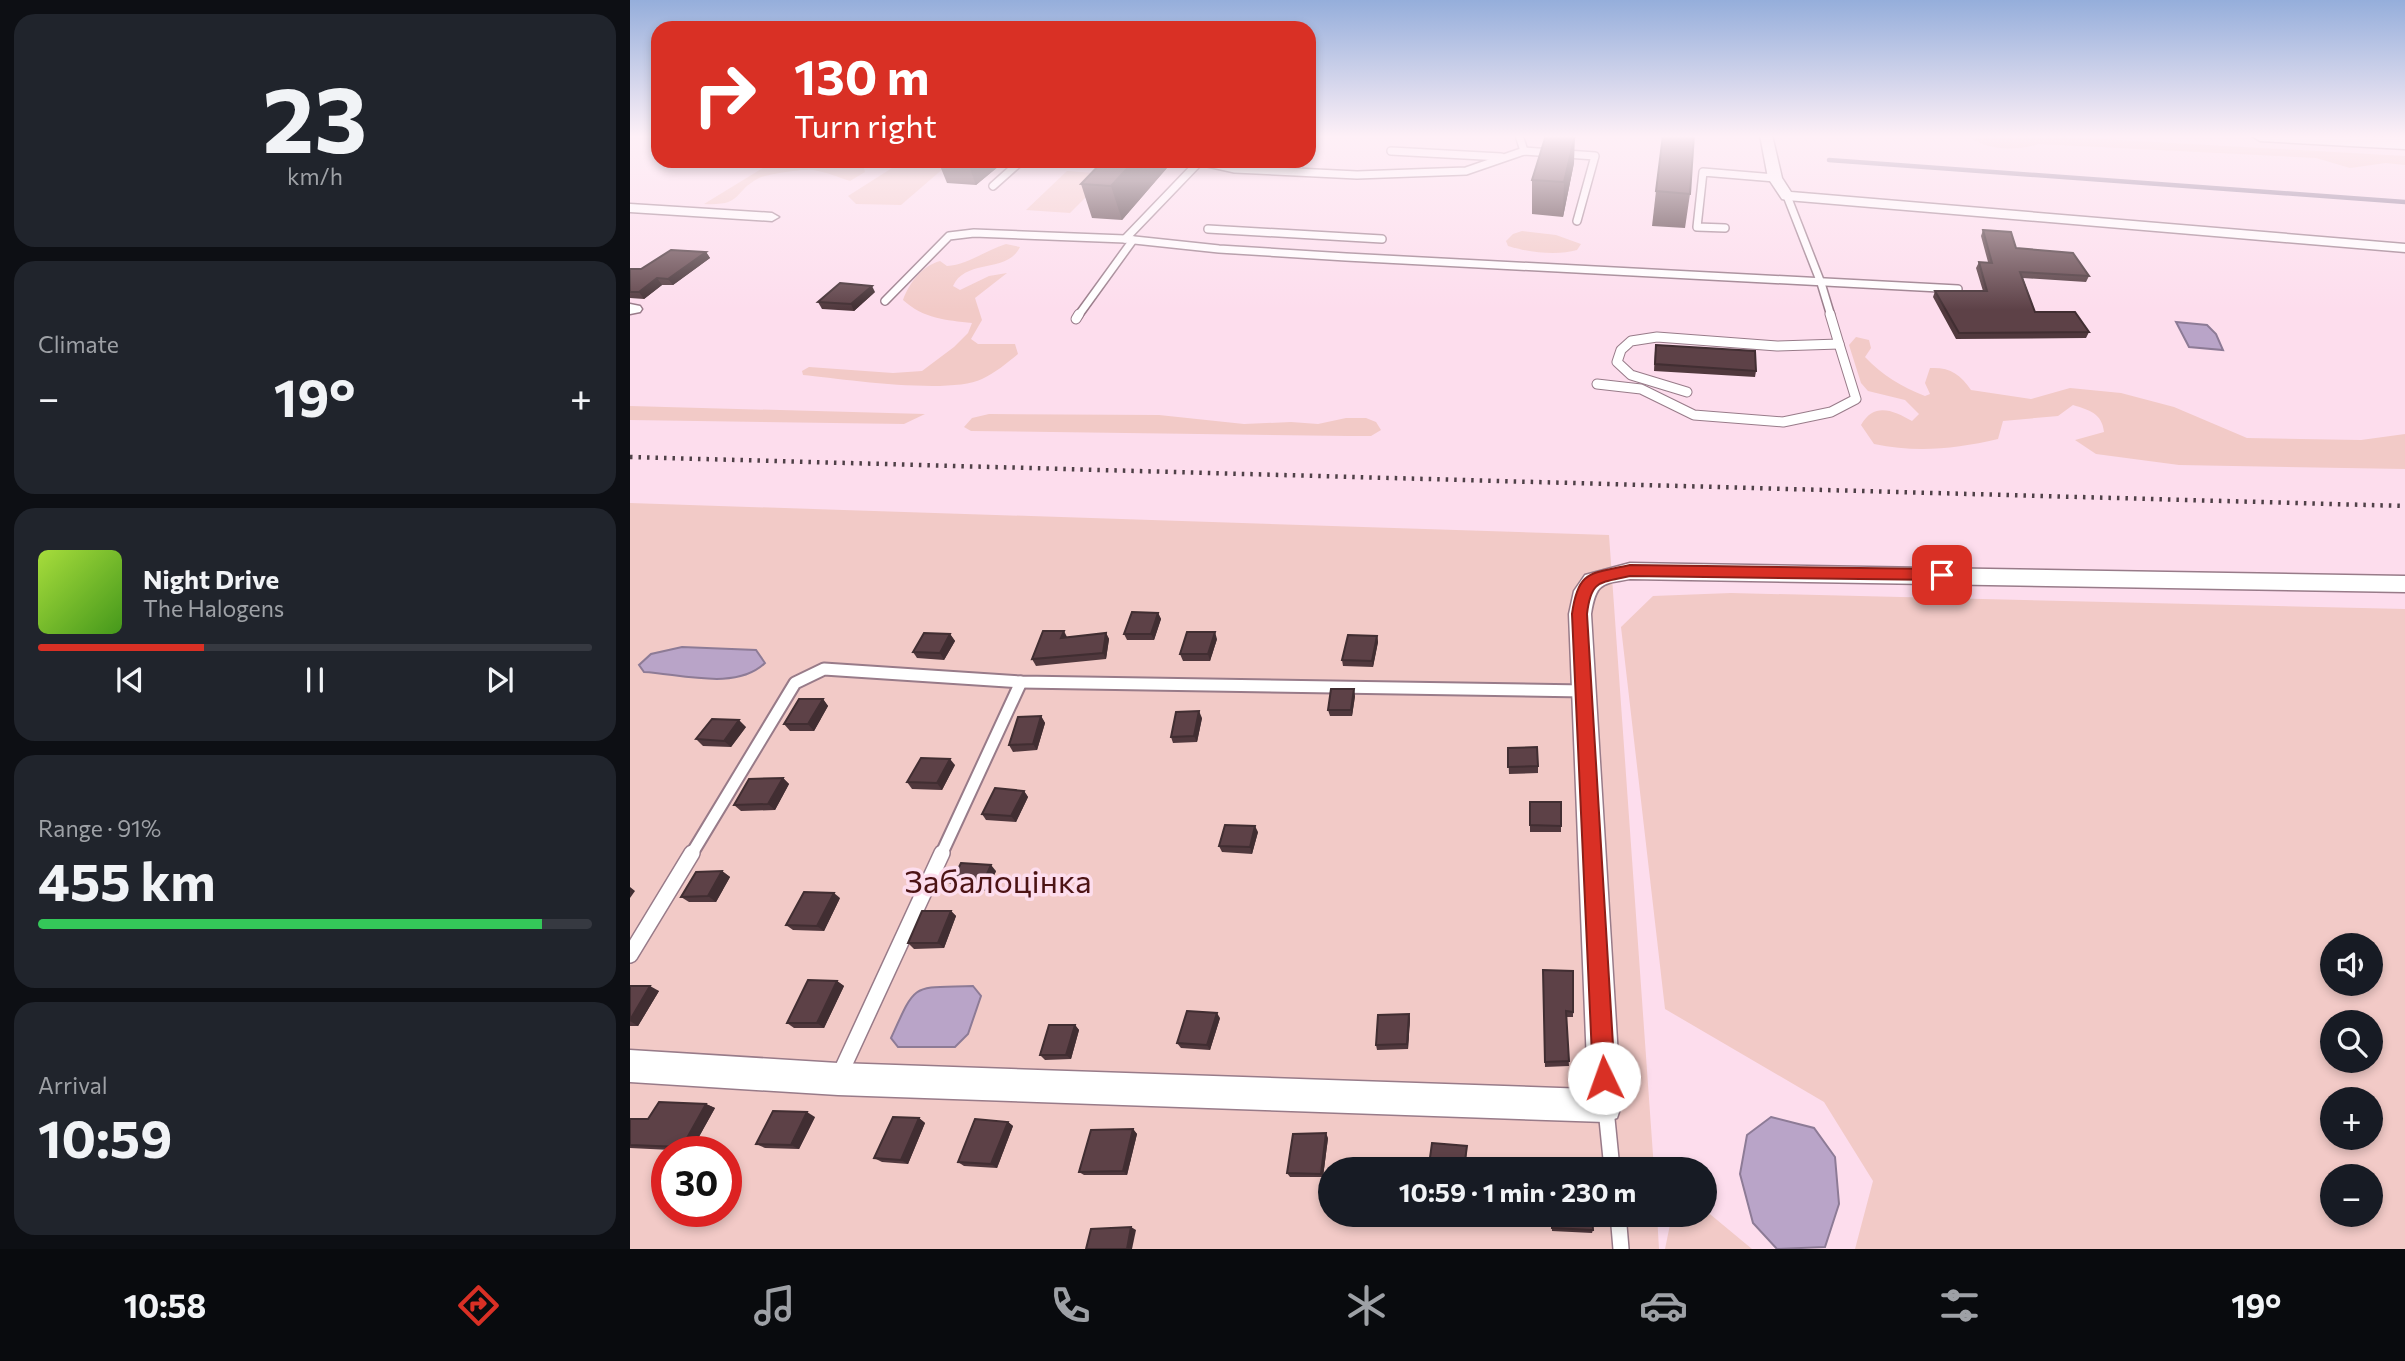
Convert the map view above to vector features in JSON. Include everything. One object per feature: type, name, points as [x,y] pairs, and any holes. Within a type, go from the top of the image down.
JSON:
[{"type":"street","points":[[1785,193],[1787,196],[2405,248]]},
{"type":"street","points":[[630,208],[772,217]]},
{"type":"street","points":[[630,1066],[838,1079],[1605,1106],[1580,614],[1583,590],[1593,579],[1630,571],[2405,584]]},
{"type":"lane","points":[[1076,319],[1129,239],[1170,193]]},
{"type":"lane","points":[[1577,221],[1585,193]]},
{"type":"lane","points":[[1701,193],[1697,227],[1725,228]]},
{"type":"lane","points":[[1597,384],[1641,388],[1694,415],[1783,422],[1845,408],[1856,399],[1821,283],[1787,196]]},
{"type":"lane","points":[[1208,229],[1382,239]]},
{"type":"lane","points":[[1219,249],[1233,231]]},
{"type":"lane","points":[[885,301],[949,236],[974,233],[1129,239],[1219,249],[1346,257],[1958,289]]},
{"type":"lane","points":[[1346,257],[1356,238]]},
{"type":"lane","points":[[1687,393],[1631,375],[1617,362],[1621,350],[1631,341],[1657,337],[1777,346],[1839,344]]},
{"type":"lane","points":[[630,955],[795,684],[824,669],[1021,682],[1585,691]]},
{"type":"lane","points":[[838,1079],[1021,682]]},
{"type":"lane","points":[[1605,1106],[1611,1157]]},
{"type":"lane","points":[[1619,1227],[1621,1249]]},
{"type":"green space","points":[[721,193],[740,193],[726,203],[704,204]]},
{"type":"green space","points":[[852,193],[915,193],[901,205],[856,204],[848,196]]},
{"type":"green space","points":[[1044,193],[1090,193],[1070,213],[1026,210]]},
{"type":"green space","points":[[1522,231],[1556,235],[1581,244],[1577,250],[1560,253],[1508,246],[1506,241],[1513,234]]},
{"type":"green space","points":[[1006,244],[1020,247],[1006,261],[967,272],[959,277],[953,286],[960,290],[989,276],[1007,273],[975,298],[982,320],[971,339],[978,344],[1015,344],[1018,354],[992,374],[966,384],[946,386],[803,375],[802,371],[809,367],[893,373],[922,371],[954,347],[968,333],[972,323],[936,318],[919,311],[903,300],[909,287],[922,271],[933,263],[940,261],[947,266],[954,265]]},
{"type":"green space","points":[[1856,337],[1869,340],[1871,348],[1865,357],[1885,375],[1925,396],[1930,394],[1925,383],[1930,368],[1937,368],[1954,373],[1971,390],[2031,399],[2070,388],[2121,393],[2174,407],[2247,438],[2361,440],[2405,434],[2405,469],[2179,465],[2096,454],[2075,440],[2104,432],[2101,420],[2089,411],[2073,405],[2058,416],[2003,421],[1998,439],[1921,449],[1874,444],[1861,425],[1872,413],[1891,411],[1912,421],[1919,414],[1905,400],[1868,391],[1861,383],[1849,345]]},
{"type":"green space","points":[[630,406],[925,414],[904,424],[630,420]]},
{"type":"green space","points":[[989,414],[1159,415],[1244,424],[1318,424],[1346,418],[1366,418],[1376,422],[1381,430],[1371,436],[1349,436],[971,431],[964,427],[972,418]]},
{"type":"green space","name":"Забалоцінка","points":[[630,503],[1609,535],[1653,1157],[1318,1157],[1318,1227],[1658,1227],[1659,1249],[630,1249]]},
{"type":"green space","points":[[1731,593],[2405,609],[2405,1249],[1855,1249],[1873,1181],[1824,1102],[1665,1009],[1621,627],[1653,596]]},
{"type":"green space","points":[[1717,1220],[1752,1249],[1665,1249],[1670,1227],[1717,1227]]},
{"type":"shaded area","points":[[2176,322],[2207,325],[2216,334],[2223,350],[2189,347]]},
{"type":"shaded area","points":[[682,647],[756,650],[765,663],[753,672],[724,679],[644,672],[639,665],[651,654]]},
{"type":"shaded area","points":[[973,986],[981,996],[968,1034],[955,1047],[898,1047],[891,1038],[906,1006],[918,991],[938,987]]},
{"type":"shaded area","points":[[1771,1117],[1814,1128],[1835,1157],[1839,1204],[1825,1247],[1777,1249],[1753,1223],[1740,1174],[1747,1135]]},
{"type":"building","points":[[1983,230],[2011,232],[2016,248],[2073,253],[2089,276],[2020,272],[2035,312],[2075,312],[2089,332],[1959,333],[1935,291],[1987,291],[1979,262],[1992,263]]},
{"type":"building","points":[[671,250],[706,252],[668,279],[657,278],[639,292],[630,292],[630,269],[641,269]]},
{"type":"building","points":[[840,283],[872,286],[851,304],[818,302]]},
{"type":"building","points":[[1656,345],[1755,351],[1756,371],[1655,364]]},
{"type":"building","points":[[1132,612],[1158,613],[1151,634],[1124,634]]},
{"type":"building","points":[[1043,631],[1064,631],[1061,638],[1106,633],[1103,653],[1032,659]]},
{"type":"building","points":[[1187,632],[1215,632],[1208,654],[1180,654]]},
{"type":"building","points":[[924,633],[950,634],[940,653],[913,652]]},
{"type":"building","points":[[1348,635],[1377,636],[1372,661],[1342,660]]},
{"type":"building","points":[[1331,689],[1354,689],[1351,710],[1328,710]]},
{"type":"building","points":[[799,699],[823,699],[808,724],[784,724]]},
{"type":"building","points":[[1199,711],[1194,736],[1171,737],[1176,712]]},
{"type":"building","points":[[1041,716],[1033,744],[1009,745],[1018,717]]},
{"type":"building","points":[[712,719],[739,720],[724,741],[696,739]]},
{"type":"building","points":[[1537,747],[1538,766],[1508,767],[1508,748]]},
{"type":"building","points":[[921,758],[950,759],[937,783],[907,782]]},
{"type":"building","points":[[783,778],[768,804],[734,805],[749,779]]},
{"type":"building","points":[[995,788],[1024,791],[1011,816],[982,814]]},
{"type":"building","points":[[1530,802],[1561,802],[1561,826],[1530,825]]},
{"type":"building","points":[[1225,825],[1255,826],[1250,847],[1219,846]]},
{"type":"building","points":[[961,863],[991,865],[982,885],[951,883]]},
{"type":"building","points":[[722,871],[708,896],[681,897],[696,872]]},
{"type":"building","points":[[804,892],[834,893],[817,926],[786,925]]},
{"type":"building","points":[[922,911],[951,911],[938,943],[908,943]]},
{"type":"building","points":[[1543,970],[1573,971],[1573,1012],[1566,1011],[1569,1061],[1545,1062]]},
{"type":"building","points":[[808,980],[837,981],[817,1023],[787,1023]]},
{"type":"building","points":[[630,986],[650,986],[630,1020]]},
{"type":"building","points":[[1187,1011],[1217,1013],[1207,1045],[1177,1043]]},
{"type":"building","points":[[1409,1014],[1407,1044],[1376,1045],[1378,1015]]},
{"type":"building","points":[[1049,1025],[1075,1025],[1066,1055],[1040,1055]]},
{"type":"building","points":[[659,1102],[706,1104],[688,1136],[651,1136],[651,1146],[630,1145],[630,1119],[648,1119]]},
{"type":"building","points":[[773,1111],[807,1112],[791,1145],[756,1144]]},
{"type":"building","points":[[893,1117],[919,1118],[901,1160],[874,1158]]},
{"type":"building","points":[[975,1119],[1008,1122],[991,1164],[958,1162]]},
{"type":"building","points":[[1133,1129],[1123,1171],[1079,1172],[1091,1130]]},
{"type":"building","points":[[1326,1133],[1323,1157],[1318,1157],[1318,1174],[1287,1173],[1293,1134]]},
{"type":"building","points":[[1432,1143],[1467,1146],[1466,1157],[1430,1157]]},
{"type":"building","points":[[1131,1227],[1127,1249],[1086,1249],[1091,1229]]},
{"type":"building","points":[[1593,1227],[1593,1230],[1552,1228]]},
{"type":"waterway","points":[[2286,193],[2405,202]]},
{"type":"railway","points":[[630,457],[2405,506]]},
{"type":"route","points":[[1604,1078],[1580,614],[1583,590],[1593,579],[1630,571],[1942,575]]}]
